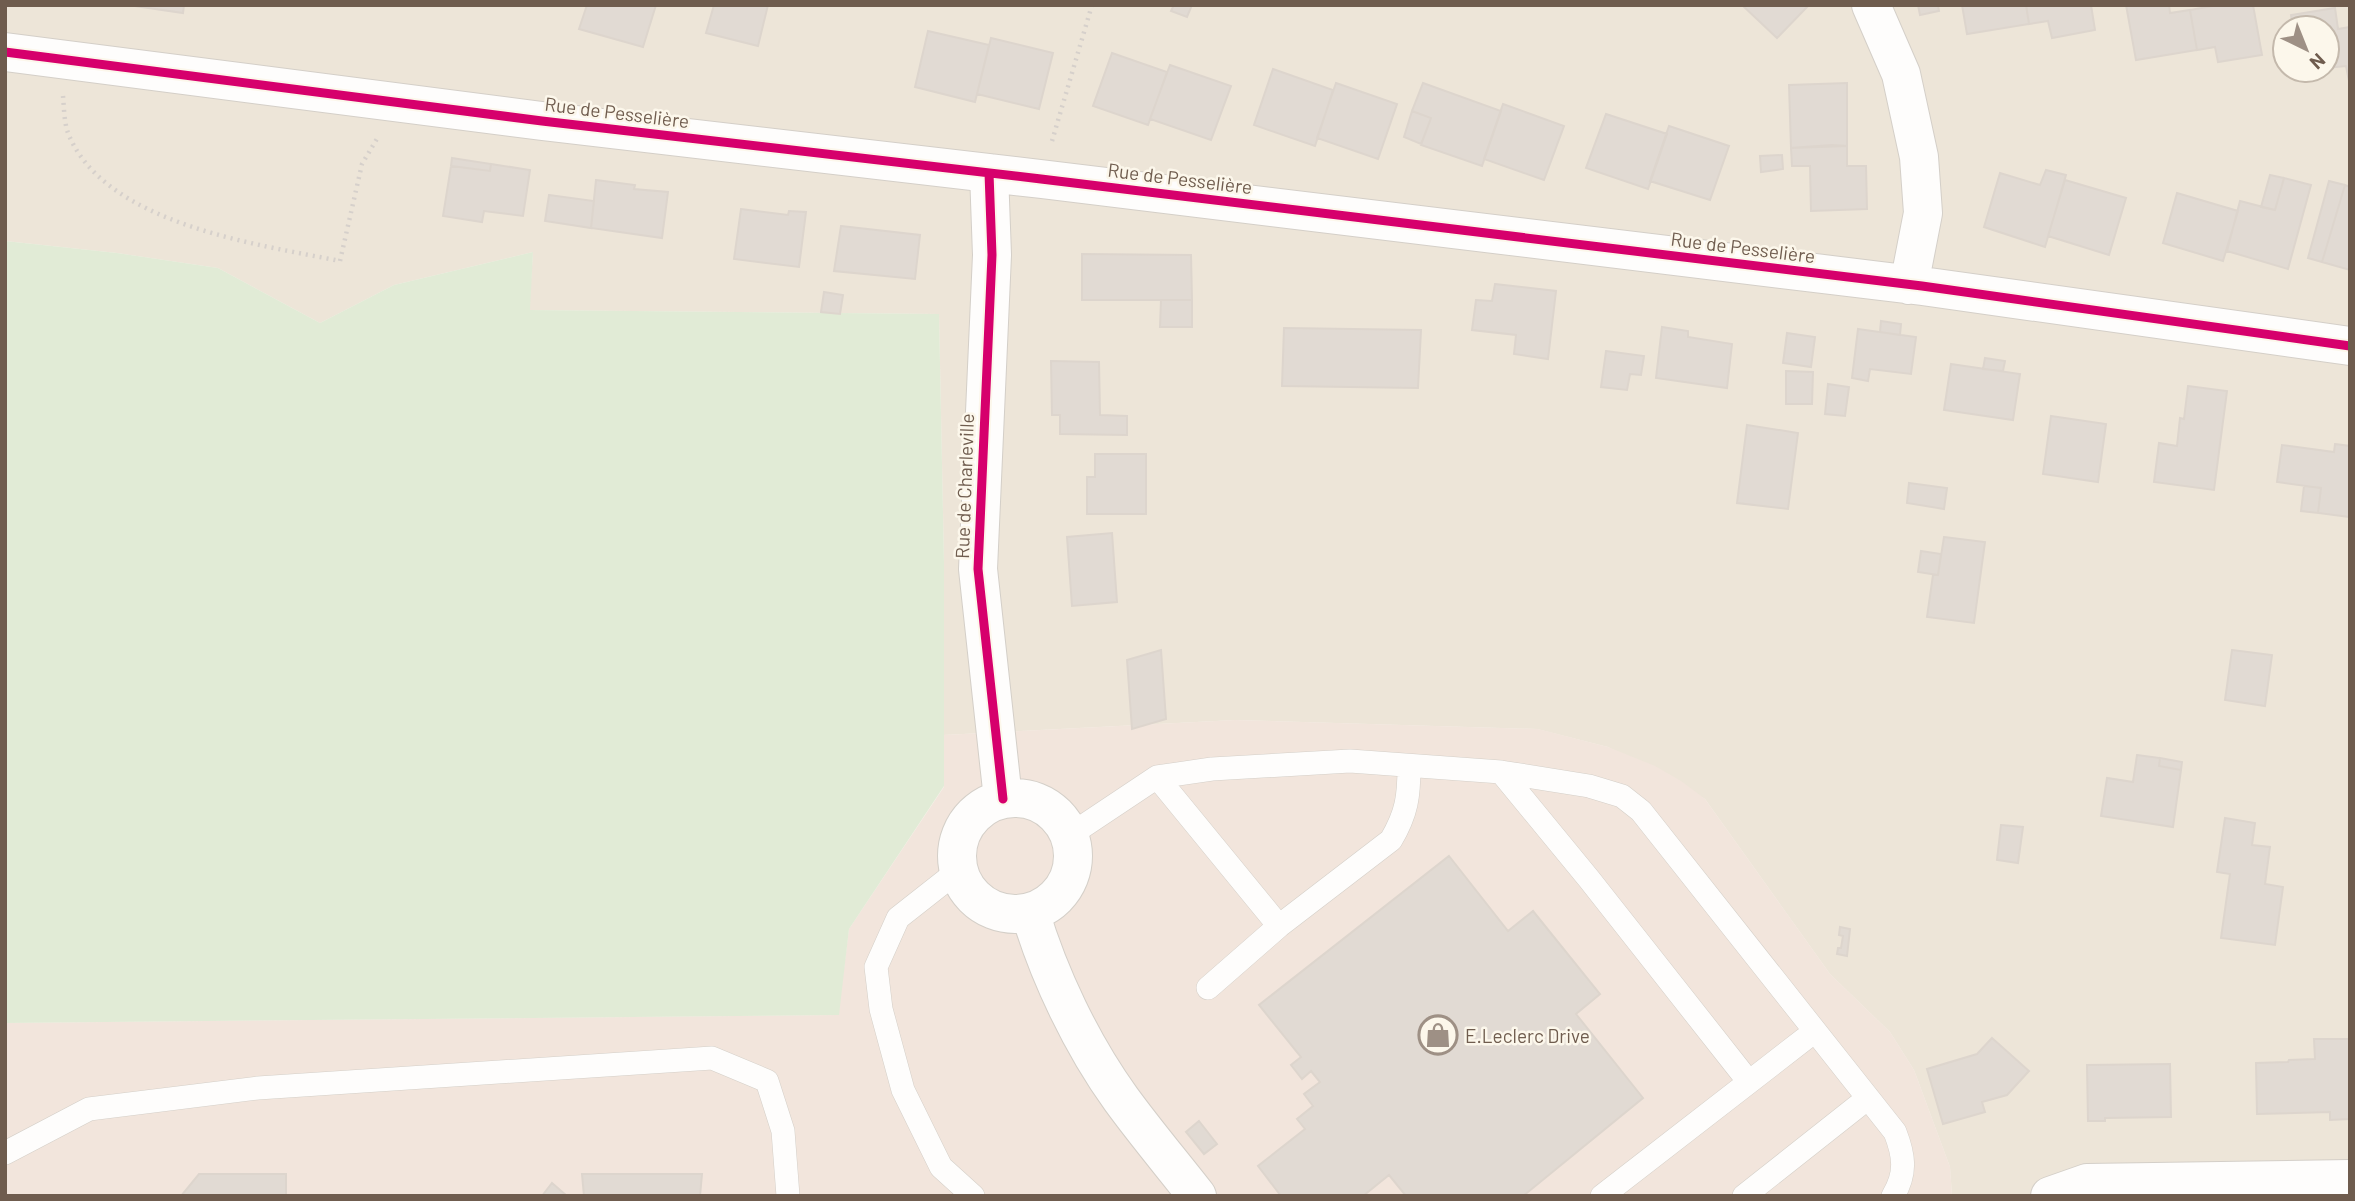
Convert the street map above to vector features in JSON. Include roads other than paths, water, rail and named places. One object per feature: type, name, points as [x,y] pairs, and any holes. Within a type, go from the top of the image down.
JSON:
[{"type":"street","points":[[1871,5],[1901,74],[1919,157],[1923,213],[1909,285]]},
{"type":"street","name":"Rue de Pesselière","points":[[5,52],[1909,285],[2350,346]]},
{"type":"street","name":"Rue de Charleville","points":[[989,173],[992,255],[978,569],[1003,799]]},
{"type":"street","points":[[1022,798],[1040,803],[1056,814],[1070,835],[1074,862],[1069,879],[1060,894],[1046,905],[1030,912],[1012,914],[994,910],[978,901],[966,887],[958,870],[957,851],[961,833],[972,818],[986,806],[1003,799],[1022,798]]},
{"type":"street","points":[[1030,912],[1037,937],[1078,1028],[1120,1098],[1197,1196]]},
{"type":"street","points":[[2050,1196],[2087,1183],[2350,1179]]},
{"type":"lane","points":[[1070,835],[1157,777],[1212,769],[1350,761],[1501,772],[1589,786],[1622,796],[1641,811],[1895,1132],[1902,1150],[1904,1168],[1894,1196]]},
{"type":"lane","points":[[1208,988],[1279,926],[1391,840],[1402,822],[1409,797],[1409,766]]},
{"type":"lane","points":[[1501,772],[1749,1082]]},
{"type":"lane","points":[[1157,777],[1279,926]]},
{"type":"lane","points":[[958,870],[898,918],[876,967],[881,1009],[903,1090],[941,1167],[973,1196]]},
{"type":"lane","points":[[1602,1196],[1815,1031]]},
{"type":"lane","points":[[5,1153],[89,1109],[258,1088],[712,1058],[767,1081],[783,1131],[788,1196]]},
{"type":"lane","points":[[1744,1196],[1868,1098]]},
{"type":"place","name":"E.Leclerc Drive","points":[[1438,1035]]}]
